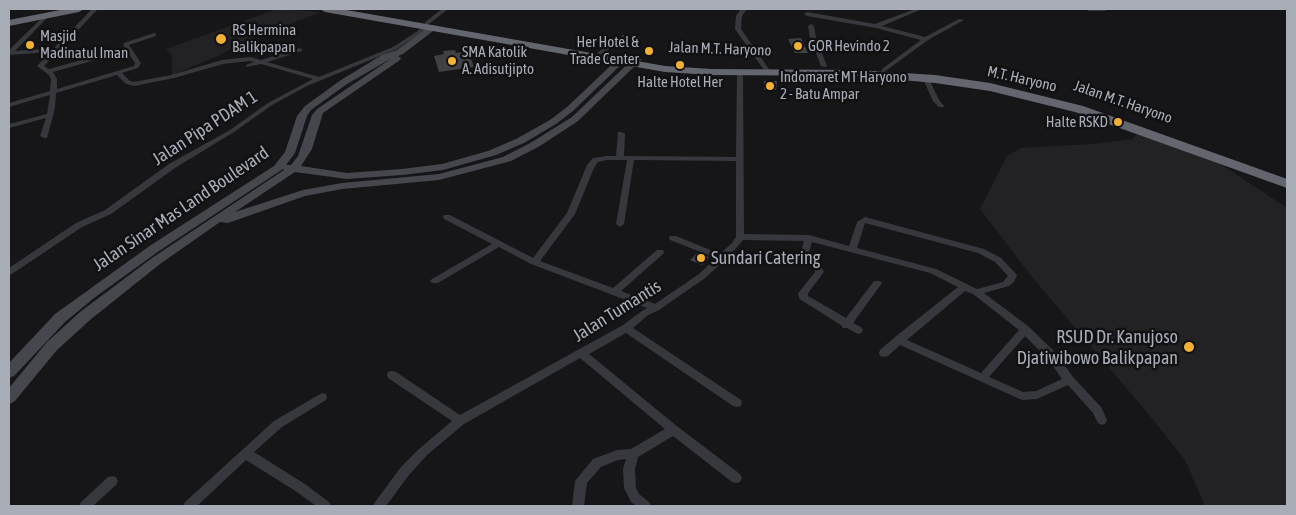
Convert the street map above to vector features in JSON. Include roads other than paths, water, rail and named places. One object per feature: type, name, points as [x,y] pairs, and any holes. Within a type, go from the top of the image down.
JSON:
[{"type":"highway","points":[[9,23],[78,9]]},
{"type":"highway","name":"Jalan M.T. Haryono","points":[[325,9],[600,53],[629,60],[685,66],[890,73]]},
{"type":"highway","name":"Jalan M.T. Haryono","points":[[350,9],[429,26],[688,72],[740,72],[824,66],[988,81],[1053,96],[1287,176]]},
{"type":"highway","name":"M.T. Haryono","points":[[890,73],[967,83],[1028,96],[1079,110],[1166,139]]},
{"type":"highway","name":"Jalan M.T. Haryono","points":[[1166,139],[1287,184]]},
{"type":"street","points":[[44,136],[50,115],[53,76],[49,71],[40,66],[95,9]]},
{"type":"street","name":"Jalan Pipa PDAM 1","points":[[9,272],[79,225],[108,212],[172,166],[232,131],[270,104],[318,79],[395,48],[429,26],[445,9]]},
{"type":"street","points":[[744,9],[739,16],[738,29],[766,70]]},
{"type":"street","points":[[876,26],[918,9]]},
{"type":"street","points":[[1090,9],[1105,9]]},
{"type":"street","points":[[807,14],[876,26],[926,39]]},
{"type":"street","points":[[9,53],[46,16]]},
{"type":"street","points":[[890,73],[926,39],[961,20]]},
{"type":"street","points":[[302,116],[317,115],[325,106],[392,63],[400,52],[429,26]]},
{"type":"street","points":[[811,26],[813,38],[824,66]]},
{"type":"street","points":[[9,106],[119,73],[138,65],[138,61],[128,49],[127,44],[154,35]]},
{"type":"street","points":[[600,53],[623,37],[638,38]]},
{"type":"street","points":[[49,71],[128,49]]},
{"type":"street","points":[[9,53],[55,50]]},
{"type":"street","points":[[248,66],[300,50]]},
{"type":"street","name":"Jalan Sinar Mas Land Boulevard","points":[[9,372],[60,318],[185,228],[278,168],[290,153],[302,116],[321,97],[385,57],[400,52]]},
{"type":"street","points":[[119,73],[128,83],[134,84],[172,77],[224,61],[250,59],[318,79]]},
{"type":"street","name":"Jalan Sinar Mas Land Boulevard","points":[[293,169],[348,176],[423,170],[477,158],[520,141],[570,109],[603,78],[629,60]]},
{"type":"street","name":"Jalan Sinar Mas Land Boulevard","points":[[205,228],[302,189],[439,177],[490,164],[530,148],[566,126],[584,112],[616,80],[629,60]]},
{"type":"street","points":[[740,72],[740,237],[809,238],[922,267],[965,286],[976,292],[1025,329],[1052,356],[1069,380],[1097,410],[1102,420]]},
{"type":"street","points":[[603,78],[616,80]]},
{"type":"street","points":[[926,79],[936,101],[941,106]]},
{"type":"street","points":[[570,109],[584,112]]},
{"type":"street","points":[[9,126],[50,115]]},
{"type":"street","name":"Jalan Sinar Mas Land Boulevard","points":[[9,398],[52,346],[85,316],[156,261],[293,169],[303,158],[307,149],[317,115]]},
{"type":"street","points":[[620,158],[621,134]]},
{"type":"street","points":[[534,262],[571,214],[592,163],[600,158],[740,159]]},
{"type":"street","points":[[620,224],[631,158]]},
{"type":"street","points":[[278,168],[293,169]]},
{"type":"street","points":[[185,228],[237,205],[348,176]]},
{"type":"street","points":[[447,217],[534,262],[616,291],[656,308]]},
{"type":"street","points":[[852,249],[861,222],[866,220],[981,251],[998,260],[1013,275],[1012,280],[1006,284],[976,292]]},
{"type":"street","name":"Jalan Tumantis","points":[[379,506],[405,471],[423,452],[460,421],[626,328],[645,313],[656,308],[702,276],[723,258],[740,237]]},
{"type":"street","points":[[673,238],[723,258]]},
{"type":"street","points":[[809,238],[802,260],[816,266],[820,272],[803,293],[804,298],[858,330]]},
{"type":"street","points":[[435,281],[498,244]]},
{"type":"street","points":[[616,291],[660,252]]},
{"type":"street","points":[[846,324],[877,283]]},
{"type":"street","points":[[884,353],[965,286]]},
{"type":"street","points":[[626,328],[737,403]]},
{"type":"street","points":[[983,377],[1025,329]]},
{"type":"street","points":[[898,340],[1022,396],[1031,396],[1069,380]]},
{"type":"street","points":[[581,353],[674,430],[736,478]]},
{"type":"street","points":[[392,375],[460,421]]},
{"type":"street","points":[[189,506],[278,424],[322,397]]},
{"type":"street","points":[[578,506],[581,481],[588,471],[606,458],[633,454],[674,430]]},
{"type":"street","points":[[245,453],[301,488],[325,506]]},
{"type":"street","points":[[633,454],[629,469],[630,488],[635,498],[645,506]]},
{"type":"street","points":[[85,506],[112,481]]},
{"type":"place","name":"RS Hermina Balikpapan","points":[[221,39]]},
{"type":"place","name":"Masjid Madinatul Iman","points":[[30,45]]},
{"type":"place","name":"GOR Hevindo 2","points":[[798,46]]},
{"type":"place","name":"Her Hotel & Trade Center","points":[[649,51]]},
{"type":"place","name":"SMA Katolik A. Adisutjipto","points":[[452,61]]},
{"type":"place","name":"Halte Hotel Her","points":[[680,65]]},
{"type":"place","name":"Indomaret MT Haryono 2 - Batu Ampar","points":[[770,86]]},
{"type":"place","name":"Halte RSKD","points":[[1118,122]]},
{"type":"place","name":"Sundari Catering","points":[[701,258]]},
{"type":"place","name":"RSUD Dr. Kanujoso Djatiwibowo Balikpapan","points":[[1189,347]]}]
